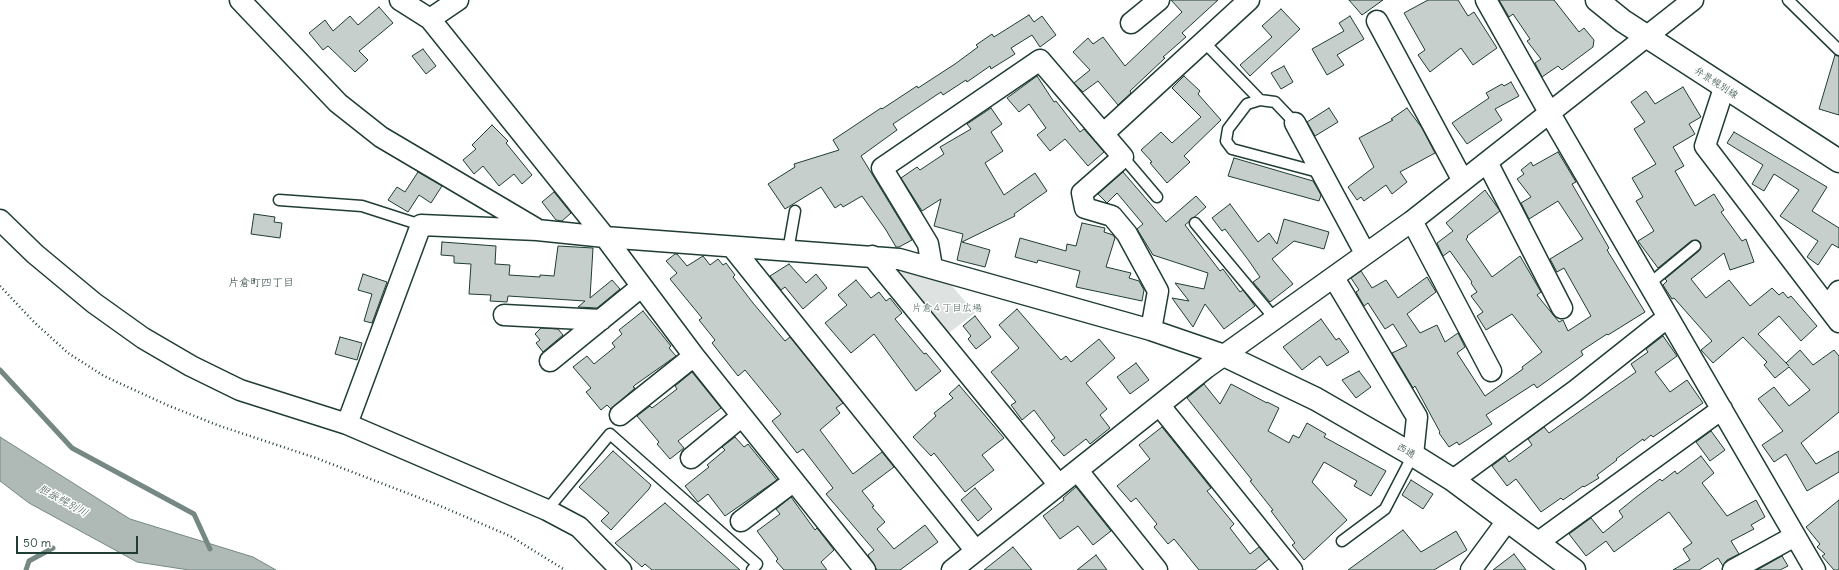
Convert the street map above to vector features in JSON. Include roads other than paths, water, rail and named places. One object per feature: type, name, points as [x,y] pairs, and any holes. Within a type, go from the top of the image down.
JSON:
[{"type":"street","points":[[415,7],[458,0]]},
{"type":"street","points":[[1131,23],[1159,0]]},
{"type":"street","points":[[1103,134],[1249,0]]},
{"type":"street","points":[[1486,0],[1549,112],[1815,570]]},
{"type":"street","name":"弁景幌別線","points":[[1597,0],[1623,21],[1724,88],[1839,161]]},
{"type":"street","points":[[952,570],[1206,368],[1334,278],[1365,253],[1412,221],[1693,0]]},
{"type":"street","points":[[248,3],[338,104],[381,137],[537,230]]},
{"type":"street","points":[[415,7],[605,238],[694,356],[865,570]]},
{"type":"street","points":[[1378,21],[1463,181]]},
{"type":"street","points":[[932,267],[928,244],[882,168],[1040,60],[1123,157],[1082,193],[1085,208],[1112,216],[1127,234],[1158,291],[1151,330]]},
{"type":"street","points":[[1724,88],[1705,146],[1833,314]]},
{"type":"street","points":[[1295,123],[1365,253]]},
{"type":"street","points":[[1487,162],[1562,308]]},
{"type":"street","points":[[0,220],[34,254],[94,303],[144,338],[191,366],[240,390],[347,424],[547,510],[579,527],[621,570]]},
{"type":"street","points":[[1412,221],[1491,371]]},
{"type":"street","points":[[347,424],[421,225],[537,230],[605,238],[899,259],[932,267],[1009,291],[1151,330],[1224,355]]},
{"type":"street","points":[[732,247],[976,552]]},
{"type":"street","points":[[872,256],[1059,485]]},
{"type":"street","points":[[1334,278],[1417,417],[1413,455]]},
{"type":"street","points":[[550,361],[641,287]]},
{"type":"street","points":[[1833,314],[1839,290]]},
{"type":"street","points":[[504,315],[601,320]]},
{"type":"street","points":[[1453,480],[1576,390],[1668,317]]},
{"type":"street","name":"西通","points":[[1224,355],[1316,399],[1413,455],[1453,480],[1574,570]]},
{"type":"street","points":[[620,415],[694,356]]},
{"type":"street","points":[[1160,406],[1292,570]]},
{"type":"street","points":[[1537,542],[1722,409]]},
{"type":"street","points":[[691,458],[742,416]]},
{"type":"street","points":[[1078,471],[1157,570]]},
{"type":"street","points":[[741,521],[794,481]]},
{"type":"street","points":[[1471,570],[1507,521]]},
{"type":"street","points":[[1733,570],[1795,536]]},
{"type":"lane","points":[[1788,0],[1839,50]]},
{"type":"lane","points":[[1204,42],[1260,100]]},
{"type":"lane","points":[[1295,123],[1275,102],[1260,100],[1246,104],[1228,129],[1226,141],[1232,149],[1322,173]]},
{"type":"lane","points":[[1123,157],[1157,197]]},
{"type":"lane","points":[[279,200],[362,206],[421,225]]},
{"type":"lane","points":[[788,251],[795,211]]},
{"type":"lane","points":[[1195,223],[1275,319]]},
{"type":"lane","points":[[1649,284],[1695,246]]},
{"type":"lane","points":[[547,510],[610,434],[757,564],[752,570]]},
{"type":"lane","points":[[1342,541],[1385,509],[1413,455]]},
{"type":"water","name":"胆振幌別川","points":[[0,437],[130,519],[253,557],[276,570],[189,570],[137,562],[29,503],[0,481]]},
{"type":"waterway","points":[[0,370],[72,448],[194,514],[210,549]]},
{"type":"waterway","points":[[26,570],[29,561],[53,548]]},
{"type":"district","name":"片倉町四丁目","points":[[261,283]]},
{"type":"park label","name":"片倉４丁目広場","points":[[947,308]]}]
